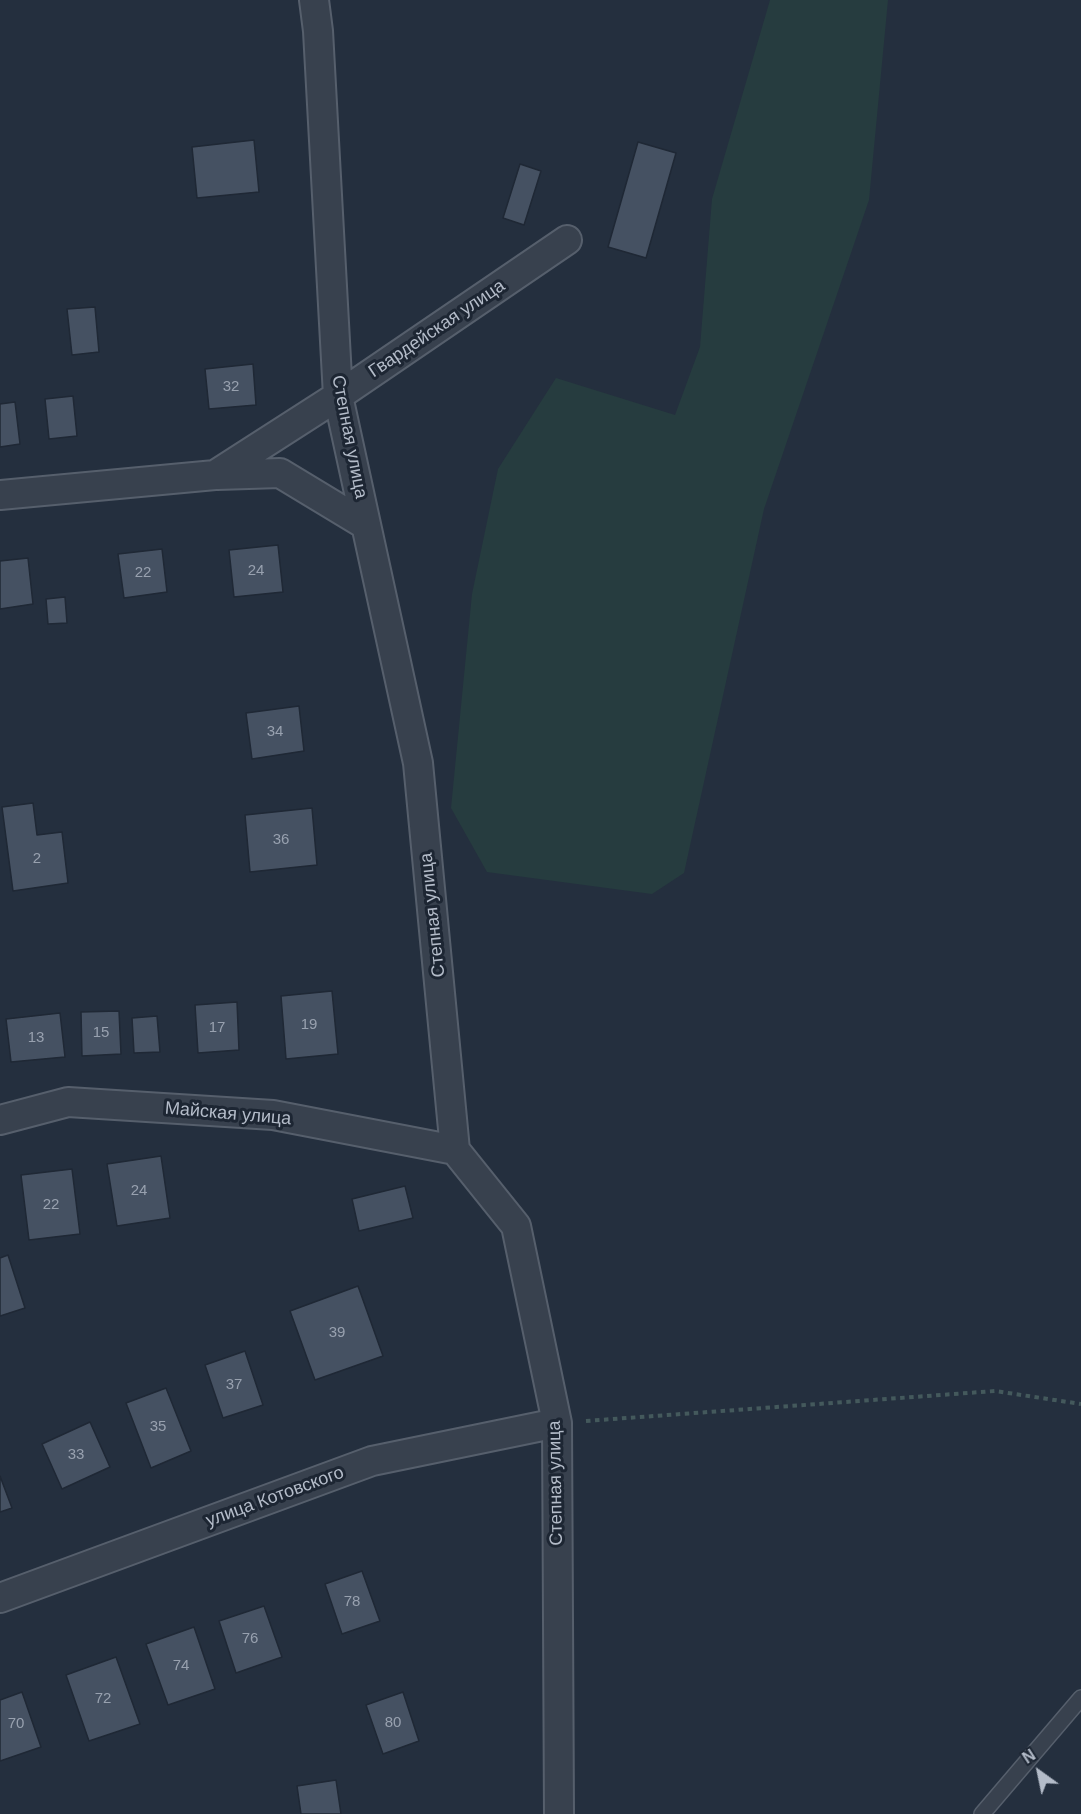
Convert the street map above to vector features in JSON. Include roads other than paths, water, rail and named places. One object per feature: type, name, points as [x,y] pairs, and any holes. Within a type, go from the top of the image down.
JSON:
[{"type":"street","name":"Степная улица","points":[[314,0],[318,31],[338,396],[418,763],[455,1150],[516,1226],[557,1423],[559,1814]]},
{"type":"street","name":"Гвардейская улица","points":[[0,495],[215,476],[338,396],[567,240]]},
{"type":"street","points":[[215,476],[280,473],[366,525]]},
{"type":"street","name":"Майская улица","points":[[0,1120],[68,1102],[273,1115],[455,1150]]},
{"type":"street","name":"улица Котовского","points":[[0,1598],[372,1461],[557,1423]]},
{"type":"lane","points":[[982,1814],[1081,1698]]}]
